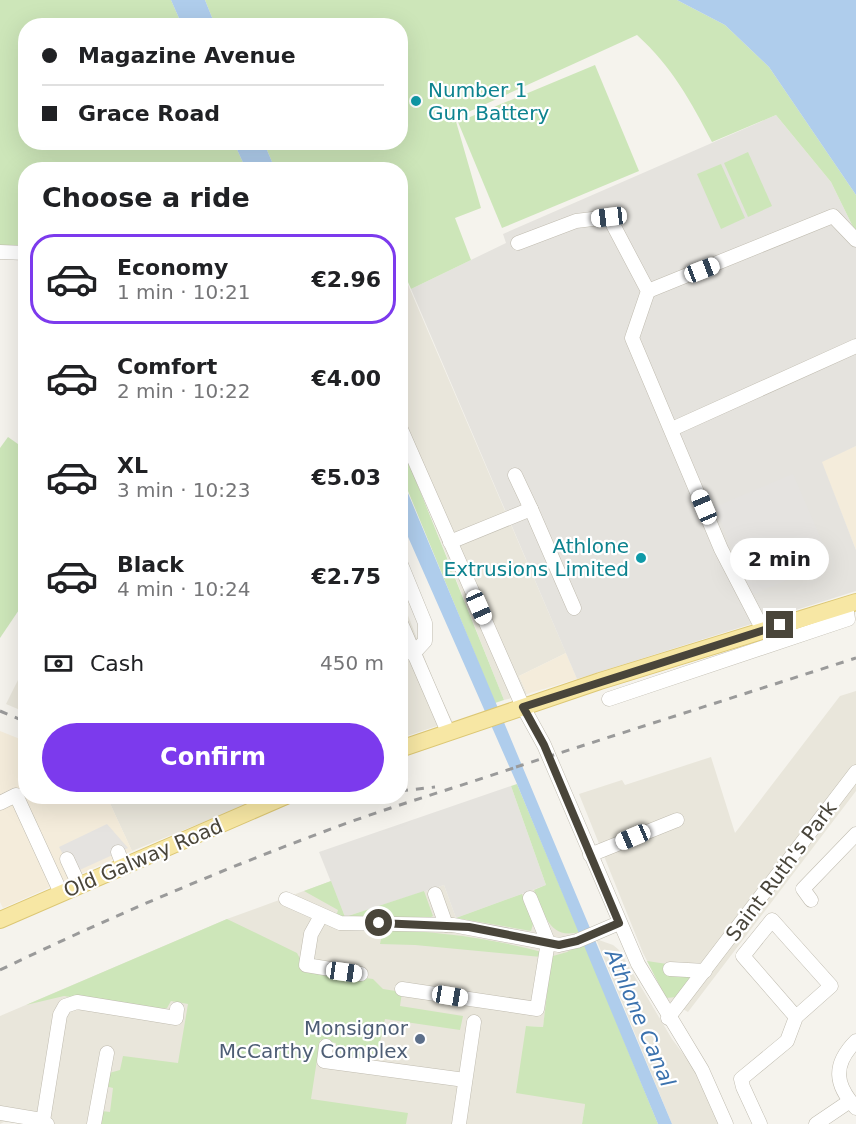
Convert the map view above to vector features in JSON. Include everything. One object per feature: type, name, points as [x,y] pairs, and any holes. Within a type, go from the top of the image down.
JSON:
[{"type":"main road","points":[[408,746],[523,707],[851,604]]},
{"type":"main road","name":"Old Galway Road","points":[[0,920],[79,885],[121,859],[265,804]]},
{"type":"street","points":[[648,291],[784,238],[833,216],[856,240]]},
{"type":"street","points":[[518,243],[576,221],[609,217],[648,291],[632,338],[721,549],[763,630]]},
{"type":"street","points":[[0,252],[18,253]]},
{"type":"street","points":[[672,429],[856,346]]},
{"type":"street","points":[[408,446],[523,707],[544,745],[638,964],[668,1018],[702,1070],[726,1124]]},
{"type":"street","points":[[515,475],[574,608]]},
{"type":"street","points":[[450,542],[531,509]]},
{"type":"street","points":[[408,582],[425,623],[425,641],[413,654]]},
{"type":"street","points":[[609,699],[848,619],[851,604]]},
{"type":"street","points":[[408,641],[448,732]]},
{"type":"street","name":"Saint Ruth's Park","points":[[668,1018],[856,772]]},
{"type":"street","points":[[0,803],[16,795],[18,799]]},
{"type":"street","points":[[20,804],[61,892]]},
{"type":"street","points":[[590,855],[676,820]]},
{"type":"street","points":[[811,900],[802,889],[856,834]]},
{"type":"street","points":[[67,859],[79,885]]},
{"type":"street","points":[[435,894],[446,925]]},
{"type":"street","points":[[285,898],[321,916],[346,923],[446,925],[559,945],[577,941],[619,923]]},
{"type":"street","points":[[402,989],[537,1009],[548,942],[530,898]]},
{"type":"street","points":[[321,916],[311,934],[306,964],[361,975]]},
{"type":"street","points":[[760,1124],[742,1088],[741,1079],[787,1041],[796,1017],[831,986],[772,920],[743,956],[796,1017]]},
{"type":"street","points":[[670,969],[705,970]]},
{"type":"street","points":[[0,1113],[45,1122],[60,1016],[65,1006],[77,1002],[176,1018],[177,1009]]},
{"type":"street","points":[[459,1124],[474,1022]]},
{"type":"street","points":[[816,1124],[853,1105],[841,1089],[839,1071],[844,1055],[856,1041]]},
{"type":"street","points":[[326,1047],[324,1061],[465,1080]]},
{"type":"street","points":[[94,1124],[107,1053]]},
{"type":"shaded area","points":[[776,115],[831,182],[856,233],[856,446],[822,462],[856,550],[856,591],[577,679],[411,289],[506,243],[503,234]]},
{"type":"shaded area","points":[[408,285],[566,653],[519,676],[527,694],[504,700],[408,459]]},
{"type":"shaded area","points":[[856,446],[856,550],[821,461]]},
{"type":"shaded area","points":[[793,474],[831,562],[751,595],[715,507]]},
{"type":"shaded area","points":[[408,615],[434,682],[452,721],[408,736]]},
{"type":"shaded area","points":[[566,653],[577,679],[527,694],[519,676]]},
{"type":"shaded area","points":[[18,680],[18,709],[6,704]]},
{"type":"shaded area","points":[[856,691],[856,791],[688,1012],[667,1000],[643,953],[579,794],[622,780],[625,785],[711,757],[735,833],[840,696]]},
{"type":"shaded area","points":[[0,731],[18,738],[18,804],[110,804],[132,851],[3,908],[0,902]]},
{"type":"shaded area","points":[[511,786],[546,885],[456,918],[444,885],[345,917],[319,852]]},
{"type":"shaded area","points":[[110,804],[248,804],[132,851]]},
{"type":"shaded area","points":[[107,824],[128,848],[73,873],[59,847]]},
{"type":"shaded area","points":[[331,881],[345,917],[444,885],[456,918],[546,885],[584,943],[545,1014],[543,1027],[526,1026],[585,1104],[582,1124],[27,1124],[4,1122],[0,1124],[0,1016],[227,919]]},
{"type":"shaded area","points":[[596,939],[613,945],[619,950],[672,1039],[693,1067],[722,1124],[672,1124]]},
{"type":"green space","points":[[0,0],[171,0],[179,18],[18,18],[18,150],[237,150],[243,162],[18,162],[18,255],[0,254]]},
{"type":"green space","points":[[205,0],[677,0],[725,25],[769,67],[856,195],[856,233],[831,182],[776,115],[712,142],[671,72],[637,35],[455,118],[481,208],[455,218],[471,260],[411,289],[408,282],[408,162],[272,162],[267,150],[408,150],[408,18],[212,18]]},
{"type":"green space","points":[[595,65],[639,171],[502,228],[458,122]]},
{"type":"green space","points":[[748,152],[772,206],[748,217],[724,163]]},
{"type":"green space","points":[[721,164],[745,218],[721,229],[697,174]]},
{"type":"green space","points":[[8,437],[18,444],[18,611],[0,638],[0,448]]},
{"type":"green space","points":[[408,461],[504,700],[495,703],[408,491]]},
{"type":"green space","points":[[517,784],[579,932],[561,932],[554,928],[541,907],[534,890],[546,885],[511,786]]},
{"type":"green space","points":[[331,881],[345,917],[424,891],[433,916],[427,919],[336,917],[338,910],[304,891]]},
{"type":"green space","points":[[522,894],[533,924],[531,931],[456,918]]},
{"type":"green space","points":[[227,919],[297,953],[306,970],[373,979],[383,989],[402,992],[400,1006],[463,1016],[460,1030],[385,1019],[378,1052],[373,1059],[344,1056],[336,1049],[336,1043],[320,1040],[311,1099],[408,1113],[406,1124],[100,1124],[102,1111],[110,1112],[113,1088],[105,1086],[109,1073],[120,1070],[123,1056],[178,1063],[188,1004],[171,1001],[167,1008],[158,1010],[64,996],[26,1005]]},
{"type":"green space","points":[[383,930],[463,936],[542,952],[541,957],[415,945],[380,944]]},
{"type":"green space","points":[[584,943],[658,1124],[582,1124],[585,1104],[516,1093],[526,1026],[543,1027],[551,960],[553,956]]},
{"type":"green space","points":[[647,961],[667,964],[690,977],[690,980],[677,997],[666,998]]},
{"type":"water","points":[[171,0],[205,0],[212,18],[179,18]]},
{"type":"water","points":[[677,0],[856,0],[856,195],[769,67],[725,25]]},
{"type":"water","points":[[237,150],[267,150],[272,162],[243,162]]},
{"type":"water","points":[[408,493],[672,1124],[658,1124],[517,784],[408,537]]},
{"type":"railway","points":[[516,767],[856,658]]},
{"type":"railway","points":[[0,711],[18,719]]},
{"type":"railway","points":[[408,802],[522,765]]},
{"type":"railway","points":[[408,790],[435,787]]},
{"type":"railway","points":[[0,970],[160,897],[282,848],[403,804]]},
{"type":"place","name":"Number 1 Gun Battery","points":[[416,101]]},
{"type":"place","name":"Athlone Extrusions Limited","points":[[641,558]]},
{"type":"place","name":"Monsignor McCarthy Complex","points":[[420,1039]]},
{"type":"route","points":[[379,923],[469,927],[559,945],[577,941],[619,923],[544,745],[523,707],[780,625]]},
{"type":"water label","name":"Athlone Canal","points":[[640,1018]]}]
